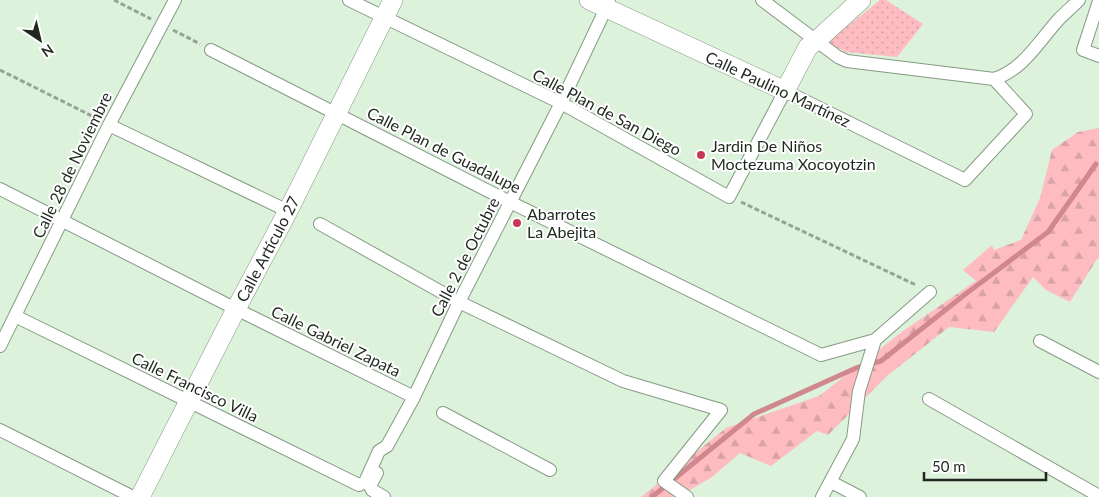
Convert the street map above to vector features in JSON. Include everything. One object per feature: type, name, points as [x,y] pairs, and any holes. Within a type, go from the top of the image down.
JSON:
[{"type":"street","name":"Calle 28 de Noviembre","points":[[0,346],[62,220],[104,122],[175,0]]},
{"type":"street","name":"Calle Plan de San Diego","points":[[349,0],[561,104],[729,197]]},
{"type":"street","name":"Calle Artículo 27","points":[[140,497],[288,211],[393,0]]},
{"type":"street","points":[[762,0],[838,57],[847,61],[994,79],[1016,68],[1079,0]]},
{"type":"street","points":[[729,197],[808,47],[861,0]]},
{"type":"street","points":[[1096,2],[1083,50],[1099,56]]},
{"type":"street","name":"Calle Paulino Martínez","points":[[602,3],[965,180],[1026,114],[994,79]]},
{"type":"street","name":"Calle 2 de Octubre","points":[[373,491],[365,482],[379,451],[387,446],[414,397],[510,202],[561,104],[602,3]]},
{"type":"street","name":"Calle Plan de Guadalupe","points":[[211,50],[510,202],[821,355],[873,346]]},
{"type":"street","points":[[104,122],[288,211]]},
{"type":"street","points":[[266,252],[281,242],[297,214],[311,184],[307,172]]},
{"type":"street","name":"Calle Gabriel Zapata","points":[[0,189],[414,397]]},
{"type":"street","points":[[320,224],[460,302],[623,381],[721,410],[664,481],[687,497]]},
{"type":"street","points":[[822,497],[853,439],[859,392],[873,346],[930,292]]},
{"type":"street","name":"Calle Francisco Villa","points":[[15,316],[373,491]]},
{"type":"street","points":[[1040,341],[1099,372]]},
{"type":"street","points":[[929,399],[1099,496]]},
{"type":"street","points":[[443,413],[550,470]]},
{"type":"street","points":[[0,430],[133,497]]},
{"type":"street","points":[[831,482],[860,497]]},
{"type":"path","points":[[114,0],[135,11]]},
{"type":"path","points":[[161,24],[211,50]]},
{"type":"path","points":[[0,70],[104,122]]},
{"type":"path","points":[[729,197],[930,292]]},
{"type":"green space","points":[[880,0],[886,0],[923,24],[897,57],[846,52],[827,43]]},
{"type":"green space","points":[[1099,128],[1099,259],[1097,259],[1070,302],[1046,290],[1033,277],[994,332],[949,327],[887,376],[828,435],[817,431],[771,466],[740,453],[712,477],[678,497],[641,497],[726,428],[819,396],[903,331],[976,281],[963,270],[992,245],[994,250],[1021,240],[1040,198],[1052,150],[1078,132]]},
{"type":"waterway","points":[[652,497],[754,414],[856,368],[881,361],[1048,232],[1096,164]]},
{"type":"place","name":"Jardin De Niños Moctezuma Xocoyotzin","points":[[701,155]]},
{"type":"place","name":"Abarrotes La Abejita","points":[[517,223]]}]
